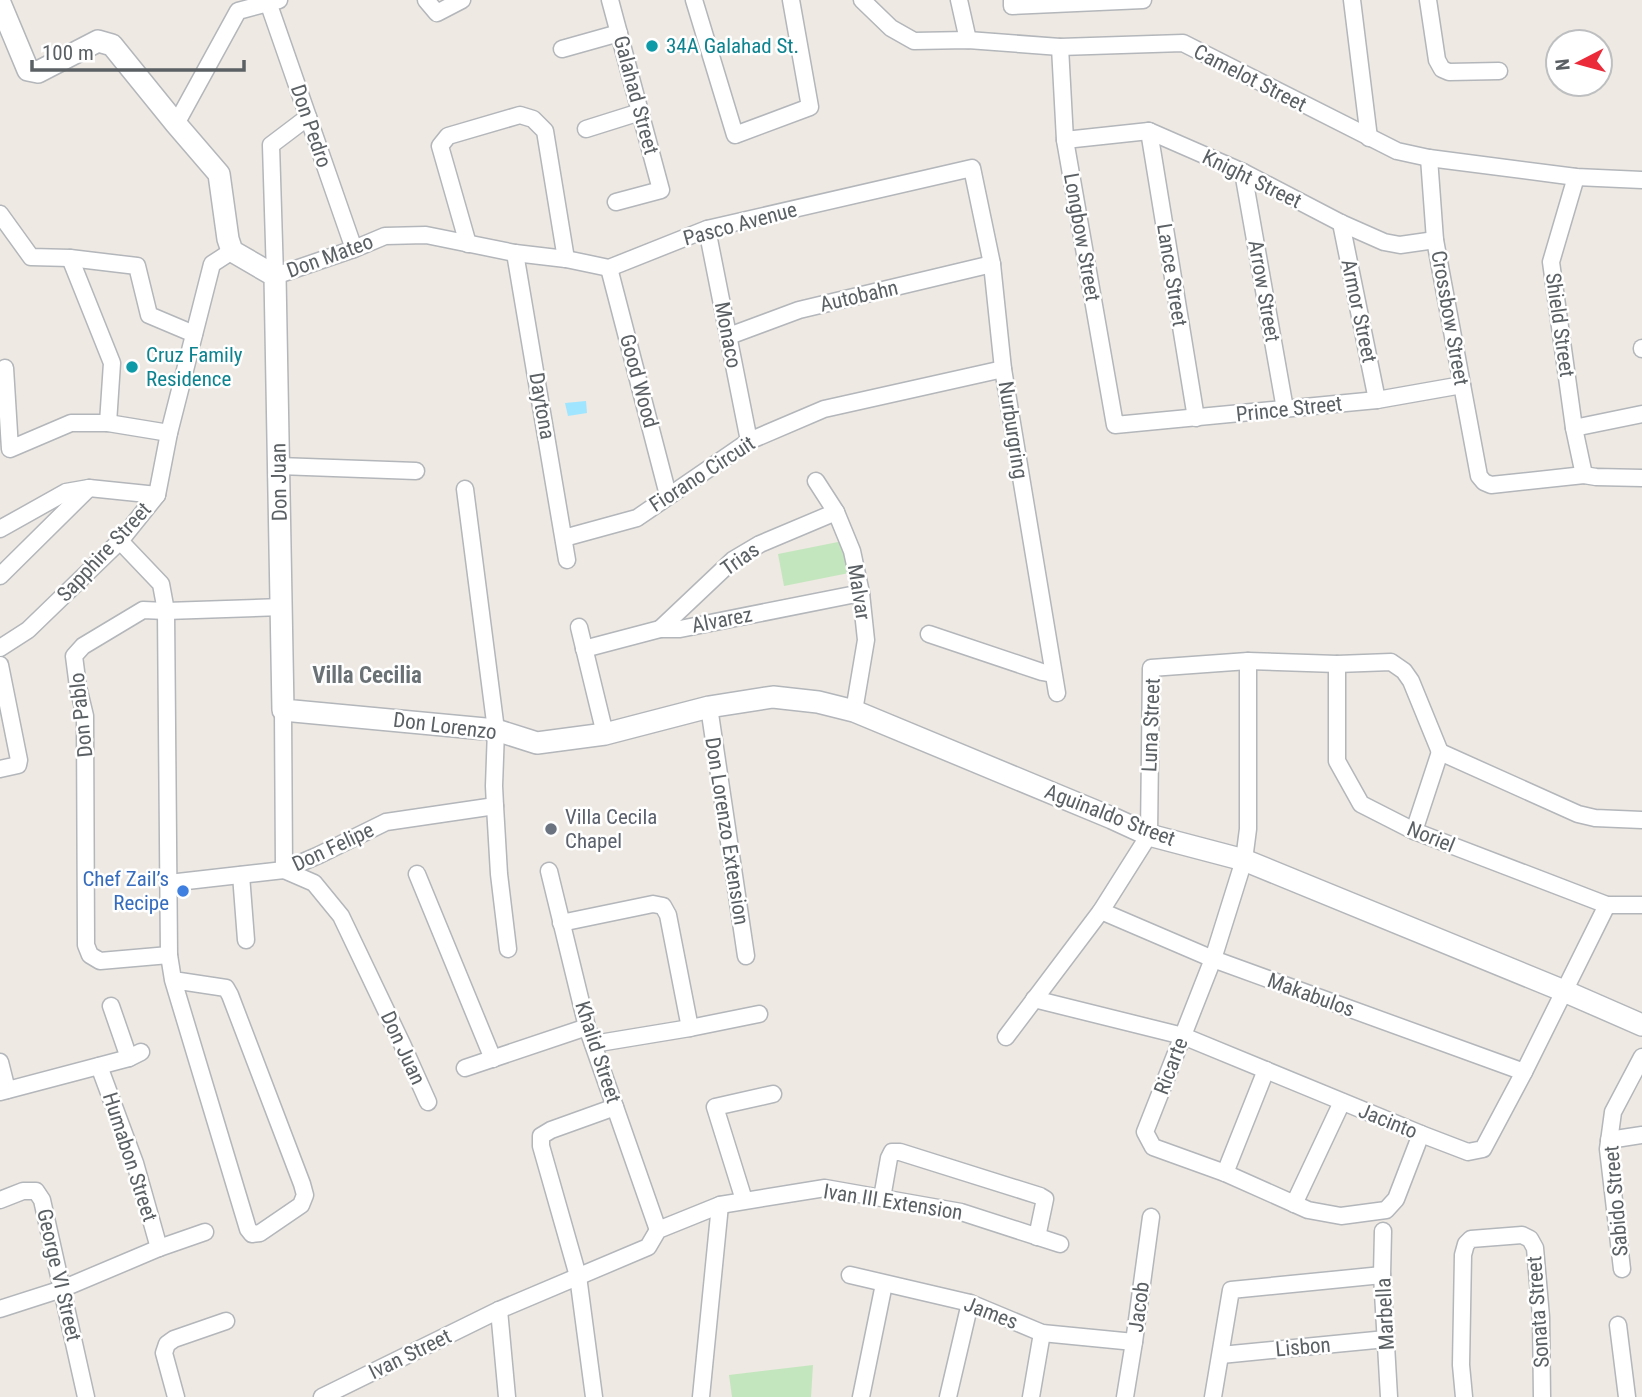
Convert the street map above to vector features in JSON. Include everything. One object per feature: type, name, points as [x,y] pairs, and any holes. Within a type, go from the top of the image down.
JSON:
[{"type":"street","points":[[426,0],[437,13],[462,0]]},
{"type":"street","name":"Galahad Street","points":[[610,0],[661,190],[617,202]]},
{"type":"street","points":[[694,0],[735,135],[810,107],[791,0]]},
{"type":"street","name":"Camelot Street","points":[[862,0],[891,28],[914,41],[968,40],[1060,47],[1183,43],[1397,151],[1429,158],[1576,177],[1642,180]]},
{"type":"street","points":[[959,0],[968,40]]},
{"type":"street","points":[[1012,3],[1143,0]]},
{"type":"street","points":[[1352,0],[1369,138]]},
{"type":"street","points":[[1429,0],[1437,60],[1441,68],[1448,72],[1499,71]]},
{"type":"street","points":[[176,124],[238,11],[274,1]]},
{"type":"street","name":"Don Pedro","points":[[274,1],[308,117],[354,249]]},
{"type":"street","points":[[0,3],[28,70],[38,72],[98,41],[112,46],[219,173],[232,251],[275,276]]},
{"type":"street","points":[[562,49],[619,33]]},
{"type":"street","name":"Longbow Street","points":[[1060,47],[1065,140],[1115,425]]},
{"type":"street","points":[[586,128],[640,111]]},
{"type":"street","points":[[566,259],[545,131],[533,119],[520,114],[447,136],[440,146],[468,244],[609,268]]},
{"type":"street","points":[[275,276],[271,145],[308,117]]},
{"type":"street","name":"Knight Street","points":[[1065,140],[1149,131],[1243,172],[1341,223],[1384,242],[1400,245],[1436,240]]},
{"type":"street","name":"Lance Street","points":[[1149,131],[1196,418]]},
{"type":"street","name":"Crossbow Street","points":[[1429,158],[1436,240],[1479,476],[1491,485],[1584,475]]},
{"type":"street","name":"Pasco Avenue","points":[[609,268],[706,229],[972,167]]},
{"type":"street","name":"Nurburgring","points":[[972,167],[992,264],[1003,369],[1057,693]]},
{"type":"street","name":"Arrow Street","points":[[1243,172],[1285,409]]},
{"type":"street","name":"Shield Street","points":[[1576,177],[1551,262],[1574,428],[1584,475]]},
{"type":"street","points":[[0,214],[31,257],[70,258],[137,266],[149,315],[194,334]]},
{"type":"street","name":"Armor Street","points":[[1341,223],[1377,400]]},
{"type":"street","name":"Monaco","points":[[706,229],[749,441]]},
{"type":"street","name":"Don Mateo","points":[[275,276],[385,236],[426,235],[468,244]]},
{"type":"street","name":"Sapphire Street","points":[[0,649],[29,630],[120,541],[157,495],[169,432],[212,264],[232,251]]},
{"type":"street","name":"Daytona","points":[[515,253],[567,560]]},
{"type":"street","points":[[70,258],[112,363],[108,423]]},
{"type":"street","name":"Autobahn","points":[[729,336],[799,310],[992,264]]},
{"type":"street","name":"Good Wood","points":[[609,268],[668,495]]},
{"type":"street","name":"Don Juan","points":[[275,276],[284,710],[284,870],[314,883],[341,916],[428,1102]]},
{"type":"street","points":[[5,368],[10,449],[71,423],[108,423],[169,432]]},
{"type":"street","name":"Fiorano Circuit","points":[[564,538],[637,517],[749,441],[824,409],[1003,369]]},
{"type":"street","name":"Prince Street","points":[[1115,425],[1377,400],[1462,385]]},
{"type":"street","points":[[1574,428],[1642,414]]},
{"type":"street","points":[[279,466],[416,471]]},
{"type":"street","points":[[1584,475],[1642,478]]},
{"type":"street","name":"Malvar","points":[[817,481],[836,512],[852,551],[861,593],[866,640],[854,711]]},
{"type":"street","points":[[0,576],[89,488]]},
{"type":"street","points":[[0,529],[66,492],[89,488],[157,495]]},
{"type":"street","points":[[464,489],[496,730],[495,806],[499,874],[508,948]]},
{"type":"street","name":"Trias","points":[[660,629],[733,560],[760,544],[836,512]]},
{"type":"street","points":[[120,541],[161,584],[166,611],[169,955],[173,980],[248,1229],[252,1234],[260,1233],[301,1205],[305,1195],[302,1184],[226,988],[173,980]]},
{"type":"street","name":"Alvarez","points":[[584,649],[660,629],[680,629],[861,593]]},
{"type":"street","name":"Don Pablo","points":[[169,955],[100,961],[90,955],[86,944],[85,716],[78,687],[75,656],[83,646],[143,610],[282,607]]},
{"type":"street","points":[[579,627],[605,734]]},
{"type":"street","points":[[929,634],[1053,674]]},
{"type":"street","name":"Luna Street","points":[[1149,835],[1151,668],[1248,661],[1337,664],[1391,662],[1404,671],[1411,681],[1440,752]]},
{"type":"street","name":"Ricarte","points":[[1248,661],[1248,829],[1244,860],[1213,959],[1145,1132],[1153,1147],[1225,1173],[1308,1210],[1341,1216],[1386,1210],[1396,1199],[1421,1134]]},
{"type":"street","name":"Noriel","points":[[1337,664],[1336,761],[1361,804],[1414,831],[1607,905],[1642,905]]},
{"type":"street","points":[[0,665],[19,760],[18,765],[0,769]]},
{"type":"street","name":"Aguinaldo Street","points":[[605,734],[709,707],[773,697],[818,702],[854,711],[1149,835],[1244,860],[1642,1025]]},
{"type":"street","name":"Don Lorenzo Extension","points":[[709,707],[746,956]]},
{"type":"street","name":"Don Lorenzo","points":[[284,710],[496,730],[537,743],[605,734]]},
{"type":"street","points":[[1414,831],[1440,752],[1578,814],[1595,818],[1642,820]]},
{"type":"street","name":"Don Felipe","points":[[169,883],[284,870],[386,822],[495,806]]},
{"type":"street","points":[[1006,1037],[1101,911],[1149,835]]},
{"type":"street","name":"Khalid Street","points":[[549,871],[587,1027],[658,1230]]},
{"type":"street","points":[[417,874],[493,1059]]},
{"type":"street","points":[[241,875],[246,940]]},
{"type":"street","points":[[561,923],[653,904],[663,906],[668,915],[690,1028]]},
{"type":"street","name":"Jacinto","points":[[1034,999],[1183,1036],[1468,1152],[1483,1149],[1607,905]]},
{"type":"street","name":"Makabulos","points":[[1101,911],[1213,959],[1524,1072]]},
{"type":"street","points":[[0,1062],[4,1091],[135,1055],[111,1006]]},
{"type":"street","points":[[593,1044],[759,1014]]},
{"type":"street","points":[[465,1068],[587,1027]]},
{"type":"street","name":"Sabido Street","points":[[1622,1269],[1608,1149],[1613,1112],[1642,1057]]},
{"type":"street","name":"Humabon Street","points":[[99,1066],[135,1163],[159,1248]]},
{"type":"street","points":[[1225,1173],[1266,1070]]},
{"type":"street","points":[[744,1200],[715,1107],[773,1094]]},
{"type":"street","points":[[1294,1204],[1342,1102]]},
{"type":"street","points":[[594,1397],[578,1276],[541,1146],[541,1136],[615,1107]]},
{"type":"street","points":[[1609,1140],[1642,1135]]},
{"type":"street","points":[[882,1198],[889,1158],[892,1152],[900,1152],[1045,1199],[1037,1237]]},
{"type":"street","name":"Ivan III Extension","points":[[499,1310],[648,1247],[658,1230],[720,1205],[825,1188],[961,1212],[1060,1244]]},
{"type":"street","name":"George VI Street","points":[[0,1200],[23,1191],[36,1191],[42,1200],[86,1397]]},
{"type":"street","points":[[701,1397],[720,1205]]},
{"type":"street","name":"Jacob","points":[[1125,1397],[1151,1217]]},
{"type":"street","name":"Marbella","points":[[1383,1231],[1382,1275],[1390,1397]]},
{"type":"street","points":[[0,1309],[62,1289],[159,1248],[205,1232]]},
{"type":"street","name":"Sonata Street","points":[[1464,1397],[1461,1365],[1463,1255],[1466,1244],[1471,1239],[1522,1235],[1530,1239],[1535,1248],[1541,1317],[1542,1397]]},
{"type":"street","name":"James","points":[[850,1275],[970,1303],[1042,1333],[1135,1342]]},
{"type":"street","points":[[1213,1397],[1231,1290],[1382,1275]]},
{"type":"street","points":[[861,1397],[884,1284]]},
{"type":"street","points":[[948,1397],[970,1303]]},
{"type":"street","points":[[499,1310],[507,1397]]},
{"type":"street","name":"Ivan Street","points":[[322,1397],[499,1310]]},
{"type":"street","points":[[176,1397],[164,1353],[167,1344],[174,1339],[226,1321]]},
{"type":"street","points":[[1618,1325],[1627,1397]]},
{"type":"street","points":[[1031,1397],[1042,1333]]},
{"type":"street","name":"Lisbon","points":[[1221,1354],[1386,1339]]},
{"type":"green space","points":[[843,541],[849,573],[784,586],[778,554]]},
{"type":"green space","points":[[813,1365],[811,1397],[732,1397],[729,1375]]},
{"type":"water","points":[[586,401],[587,413],[568,416],[565,403]]},
{"type":"place","name":"34A Galahad St.","points":[[652,46]]},
{"type":"place","name":"Cruz Family Residence","points":[[132,367]]},
{"type":"place","name":"Villa Cecila Chapel","points":[[551,829]]},
{"type":"place","name":"Chef Zail’s Recipe","points":[[183,891]]},
{"type":"district","name":"Villa Cecilia","points":[[367,675]]}]
